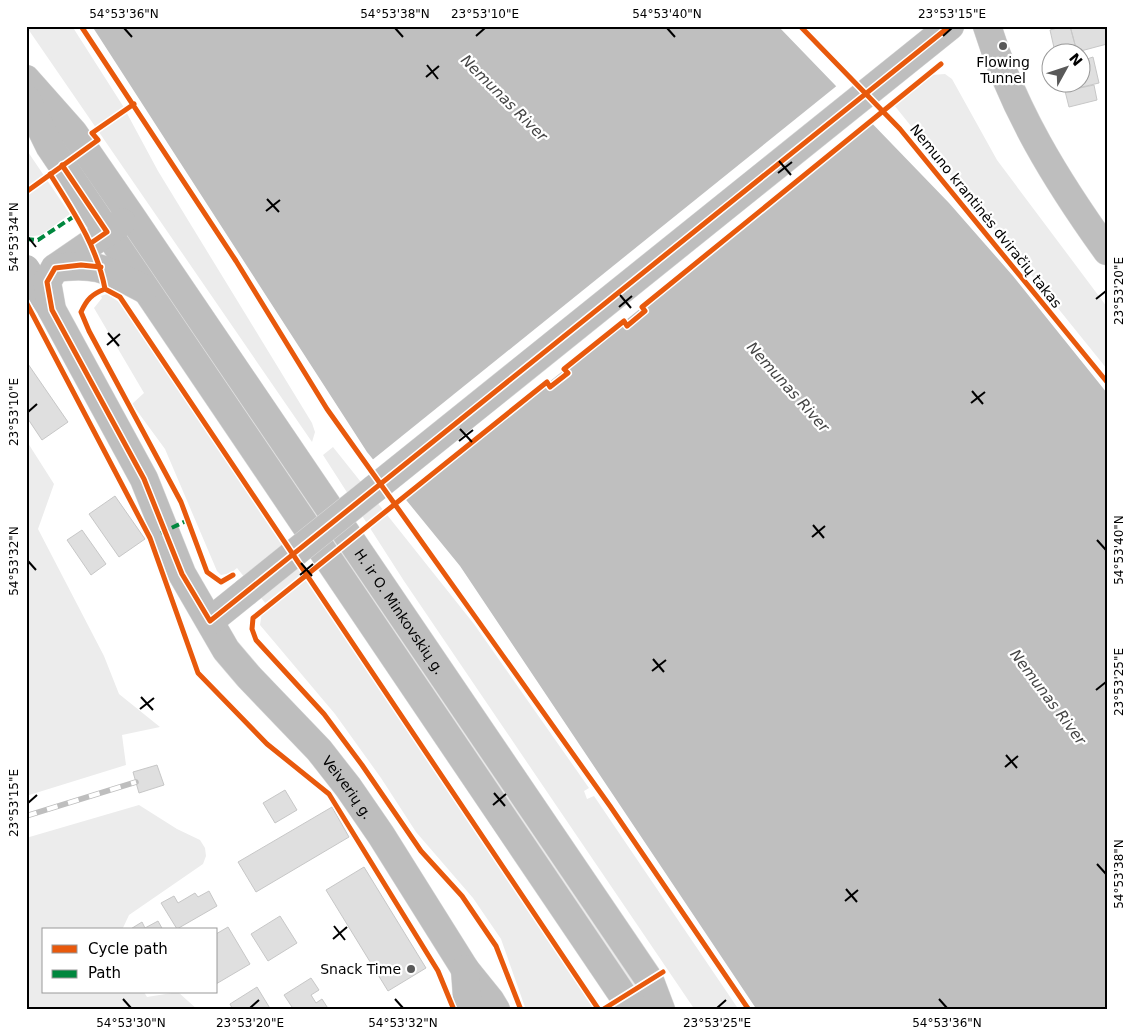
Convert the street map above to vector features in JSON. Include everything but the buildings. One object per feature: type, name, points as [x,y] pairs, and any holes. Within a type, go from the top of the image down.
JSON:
[{"type":"main road","points":[[987,26],[1000,68],[1031,132],[1064,191],[1107,251]]},
{"type":"main road","points":[[210,621],[942,32]]},
{"type":"main road","name":"H. ir O. Minkovskių g.","points":[[26,79],[73,132],[131,216],[650,981],[661,1010]]},
{"type":"main road","points":[[26,98],[50,147],[624,997],[637,1010]]},
{"type":"main road","points":[[52,310],[48,282],[56,268],[131,216]]},
{"type":"main road","points":[[56,268],[81,265],[101,267],[146,290]]},
{"type":"main road","name":"Veiverių g.","points":[[26,269],[52,310],[144,479],[182,574],[226,650],[248,678],[319,750],[348,787],[381,835],[465,969],[496,1010]]},
{"type":"main road","name":"Veiverių g.","points":[[465,969],[468,1010]]},
{"type":"shaded area","points":[[26,26],[72,26],[123,106],[158,171],[312,423],[315,432],[312,442]]},
{"type":"shaded area","points":[[945,74],[952,79],[997,160],[1107,307],[1107,369],[894,105],[931,75]]},
{"type":"shaded area","points":[[26,149],[70,214],[41,235],[27,237]]},
{"type":"shaded area","points":[[123,226],[645,993],[642,999],[123,230]]},
{"type":"shaded area","points":[[107,294],[119,302],[591,999],[594,1010],[526,1010],[501,939],[473,898],[416,832],[381,778],[335,714],[260,625],[262,612],[270,609],[237,568],[231,573],[221,575],[217,571],[165,449],[132,404],[144,393],[94,308],[102,298],[101,296]]},
{"type":"shaded area","points":[[26,440],[54,484],[38,529],[104,656],[119,694],[160,727],[122,735],[126,765],[26,796]]},
{"type":"shaded area","points":[[333,447],[474,624],[589,788],[584,791],[587,799],[594,796],[739,1010],[695,1010],[404,581],[323,455]]},
{"type":"shaded area","points":[[139,805],[177,829],[200,840],[205,848],[206,856],[203,864],[129,915],[123,928],[42,928],[42,994],[145,994],[147,997],[180,994],[198,1010],[26,1010],[26,838]]},
{"type":"water","name":"Nemunas River","points":[[92,26],[778,26],[949,203],[1013,276],[1107,393],[1107,1010],[757,1010],[460,566],[367,452]]},
{"type":"pier","points":[[839,84],[874,120],[403,500],[371,461]]},
{"type":"railway","points":[[26,816],[136,782]]},
{"type":"marked path","points":[[26,239],[38,240],[76,215]]},
{"type":"marked path","points":[[161,533],[188,520]]},
{"type":"cycle path","points":[[81,26],[236,261],[327,409],[610,806],[749,1010]]},
{"type":"cycle path","name":"Nemuno krantinės dviračių takas","points":[[800,26],[900,129],[1107,382]]},
{"type":"cycle path","points":[[101,267],[81,265],[55,268],[47,282],[52,310],[144,479],[182,574],[210,621],[950,26]]},
{"type":"cycle path","points":[[521,1010],[496,946],[462,896],[421,851],[362,765],[324,714],[256,640],[252,629],[253,618],[547,382],[550,387],[568,373],[564,369],[624,321],[627,326],[645,311],[642,307],[941,64]]},
{"type":"cycle path","points":[[26,192],[98,140],[92,133],[134,104]]},
{"type":"cycle path","points":[[62,165],[107,232],[91,243]]},
{"type":"cycle path","points":[[50,174],[90,243],[105,289]]},
{"type":"cycle path","points":[[233,575],[221,582],[207,572],[181,502],[89,331],[81,312],[90,297],[100,291],[105,289],[120,297],[599,1010]]},
{"type":"cycle path","points":[[26,302],[150,538],[198,673],[267,744],[329,794],[438,971],[454,1010]]},
{"type":"cycle path","points":[[602,1010],[663,972]]},
{"type":"place","name":"Flowing Tunnel","points":[[1003,46]]},
{"type":"place","name":"Snack Time","points":[[411,969]]}]
